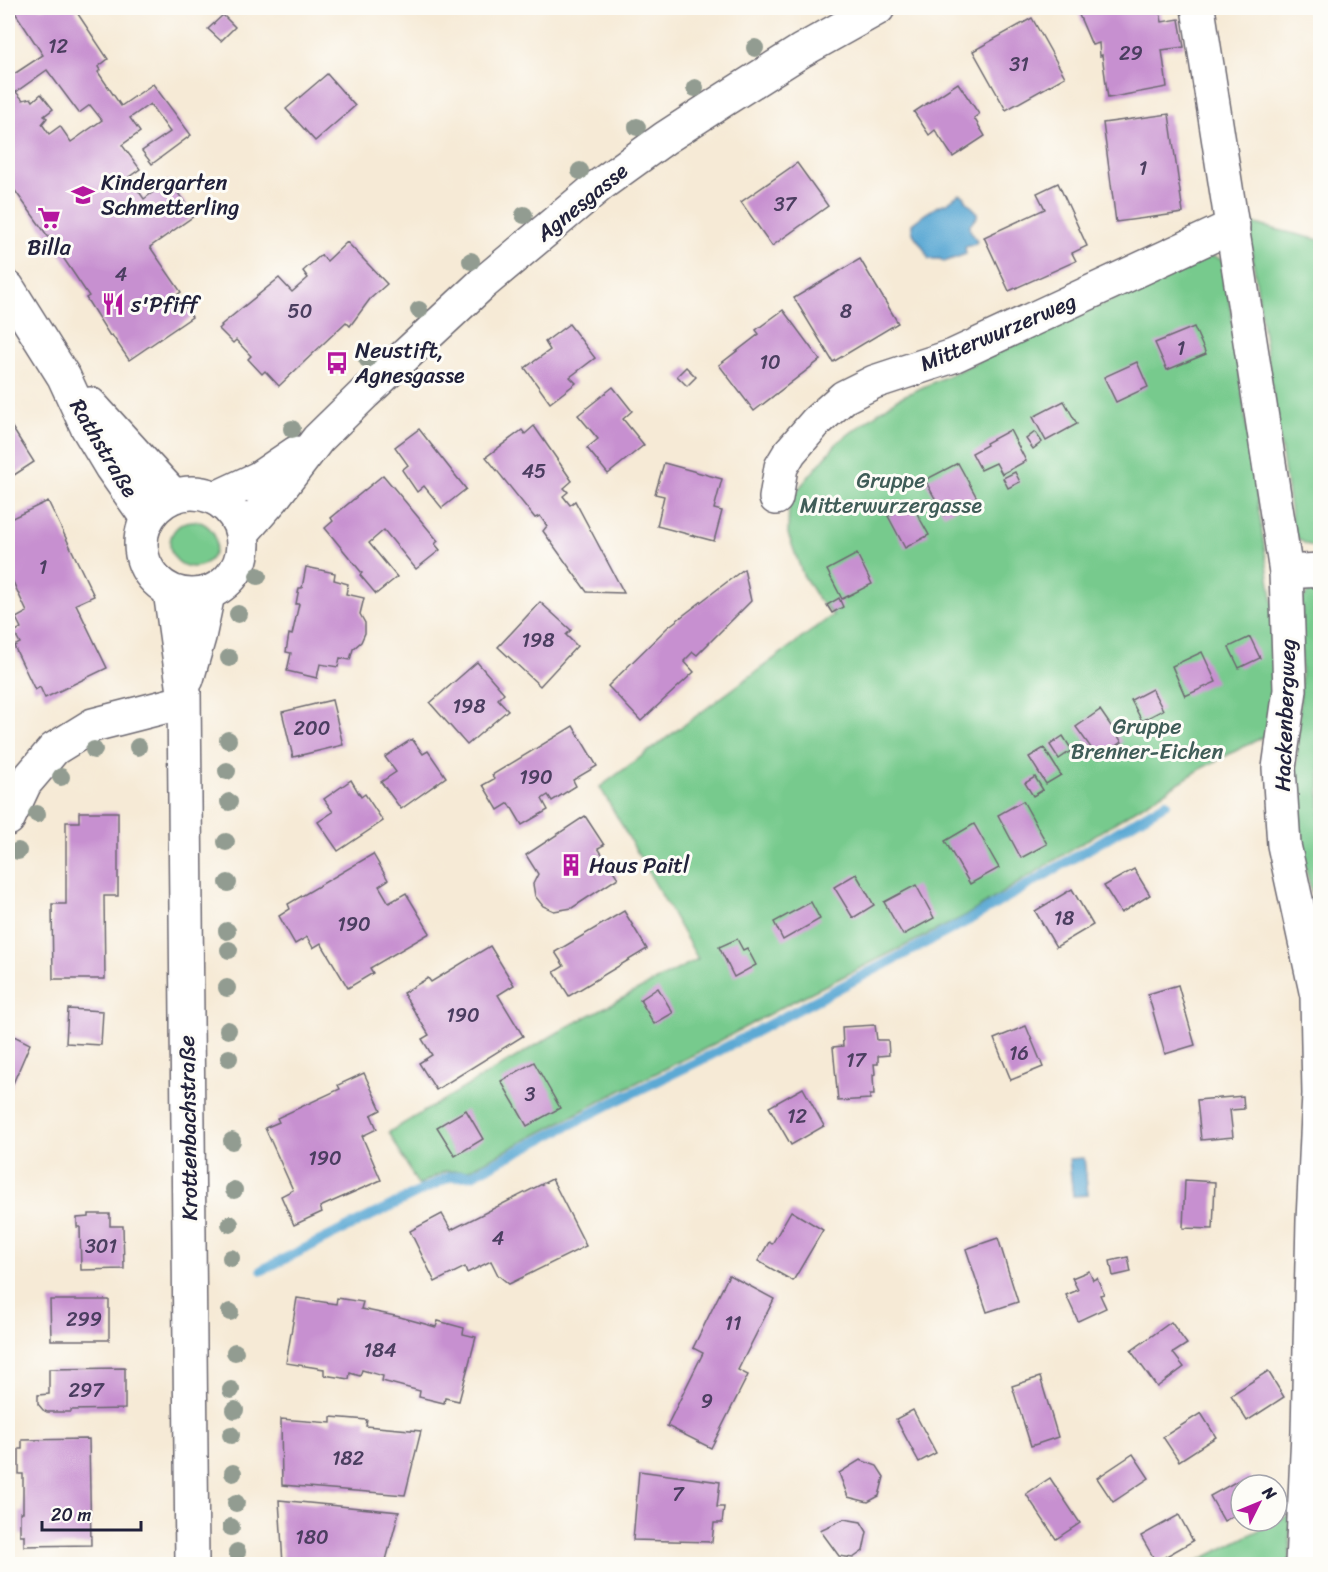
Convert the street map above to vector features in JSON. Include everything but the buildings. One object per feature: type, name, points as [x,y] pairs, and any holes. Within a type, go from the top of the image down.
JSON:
[{"type":"street","name":"Agnesgasse","points":[[243,532],[273,498],[318,439],[365,393],[482,284],[600,185],[665,138],[722,101],[801,51],[878,8]]},
{"type":"street","name":"Hackenbergweg","points":[[1198,8],[1286,572],[1290,690],[1279,768],[1284,845],[1317,996],[1319,1094],[1302,1564]]},
{"type":"street","name":"Mitterwurzerweg","points":[[776,498],[781,468],[790,452],[816,422],[844,397],[874,381],[953,356],[1233,226]]},
{"type":"street","name":"Rathstraße","points":[[8,288],[64,377],[87,427],[111,467],[147,518]]},
{"type":"street","name":"Rathstraße","points":[[64,377],[173,495]]},
{"type":"street","name":"Agnesgasse","points":[[216,498],[259,478],[318,439]]},
{"type":"street","name":"Rathstraße","points":[[170,591],[153,579],[143,560],[140,538],[147,518],[158,504],[173,495],[195,492],[216,498]]},
{"type":"street","points":[[170,591],[189,596],[208,594],[225,585],[237,570],[243,551],[243,532],[233,512],[216,498]]},
{"type":"street","points":[[1286,572],[1320,570]]},
{"type":"street","name":"Krottenbachstraße","points":[[170,591],[183,697],[192,1564]]},
{"type":"street","name":"Krottenbachstraße","points":[[183,697],[200,637],[208,594]]},
{"type":"street","points":[[8,819],[25,783],[54,749],[93,725],[183,697]]},
{"type":"green space","points":[[1247,221],[1320,240],[1320,548],[1306,544],[1294,535]]},
{"type":"green space","points":[[1206,257],[1216,257],[1224,261],[1276,624],[1273,732],[1204,767],[967,915],[788,1004],[467,1171],[446,1171],[418,1185],[389,1132],[567,1027],[698,959],[600,787],[833,615],[818,599],[803,575],[788,534],[789,500],[838,442],[897,399]]},
{"type":"green space","points":[[193,521],[209,528],[216,544],[209,560],[193,567],[177,560],[170,544],[177,528]]},
{"type":"green space","points":[[1320,584],[1320,928],[1299,841],[1295,795],[1301,680],[1302,601],[1309,591]]},
{"type":"green space","points":[[1291,1514],[1289,1564],[1192,1564],[1253,1533],[1289,1533],[1289,1515]]},
{"type":"water","points":[[959,194],[964,196],[977,212],[977,217],[970,224],[970,230],[977,241],[965,247],[966,254],[944,262],[940,259],[929,259],[913,234],[912,224]]},
{"type":"water","points":[[1084,1158],[1088,1195],[1073,1196],[1069,1159]]},
{"type":"waterway","points":[[262,1270],[449,1177],[472,1175],[705,1058],[969,920],[1166,803]]},
{"type":"place","name":"Kindergarten Schmetterling","points":[[83,195]]},
{"type":"place","name":"Billa","points":[[49,218]]},
{"type":"place","name":"s'Pfiff","points":[[113,304]]},
{"type":"place","name":"Neustift, Agnesgasse","points":[[337,363]]},
{"type":"place","name":"Haus Paitl","points":[[571,865]]},
{"type":"park label","name":"Gruppe Mitterwurzergasse","points":[[891,492]]},
{"type":"park label","name":"Gruppe Brenner-Eichen","points":[[1147,738]]}]
